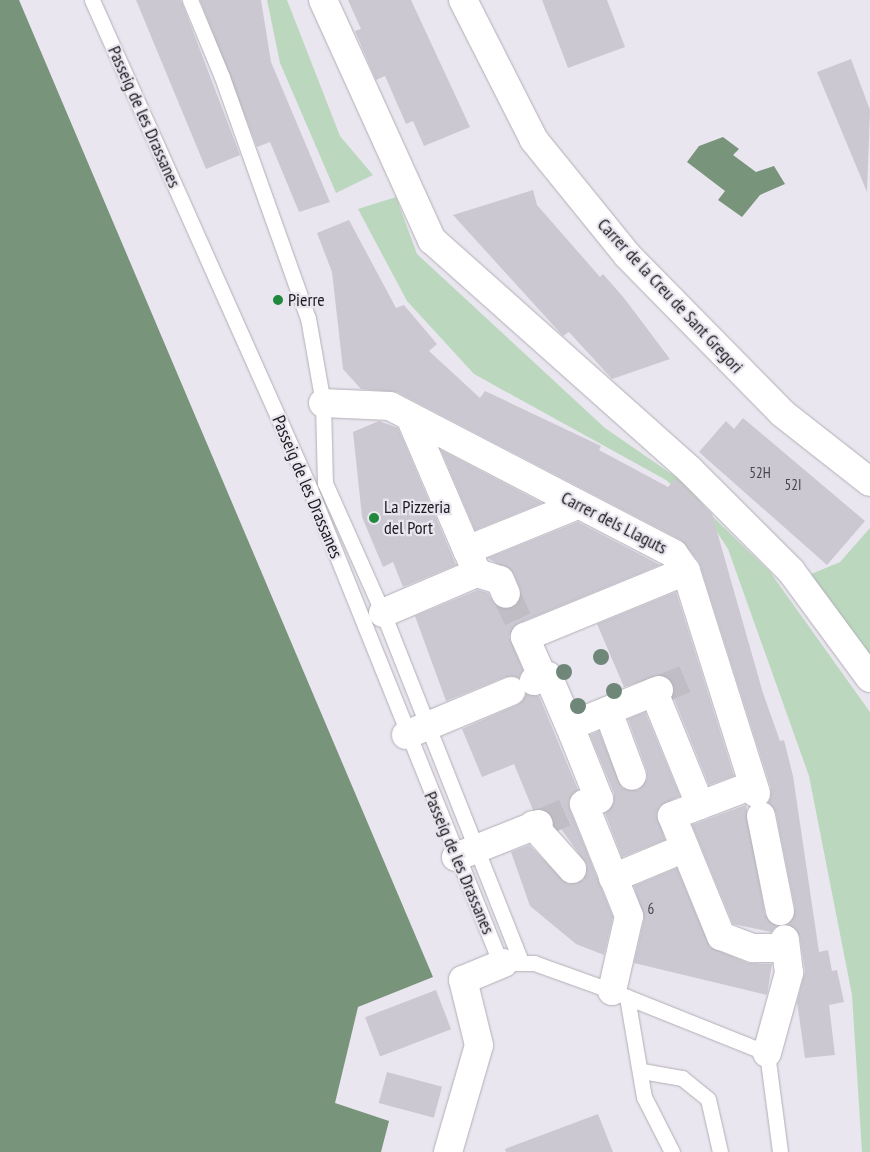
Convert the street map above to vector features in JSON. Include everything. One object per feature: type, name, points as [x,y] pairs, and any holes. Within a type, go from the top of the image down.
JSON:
[{"type":"street","points":[[323,0],[432,240],[690,470],[791,571],[870,678]]},
{"type":"street","name":"Carrer de la Creu de Sant Gregori","points":[[463,0],[534,140],[627,255],[782,413],[870,482]]},
{"type":"street","name":"Carrer dels Llaguts","points":[[323,404],[390,406],[674,554],[686,571],[705,671],[757,798],[780,911]]},
{"type":"street","points":[[410,417],[472,562],[500,580],[506,594]]},
{"type":"street","points":[[383,613],[578,504]]},
{"type":"street","points":[[529,684],[524,633],[686,571]]},
{"type":"street","points":[[416,731],[548,676],[599,799],[577,807],[629,916],[620,994]]},
{"type":"street","points":[[572,730],[608,711],[657,691],[700,805]]},
{"type":"street","points":[[608,711],[632,776]]},
{"type":"street","points":[[757,798],[700,805],[672,816],[721,936],[753,948],[785,943],[789,973],[767,1053]]},
{"type":"street","points":[[466,853],[536,825],[572,869]]},
{"type":"street","points":[[611,875],[685,848]]},
{"type":"street","points":[[448,1152],[479,1045],[463,980],[513,962]]},
{"type":"lane","name":"Passeig de les Drassanes","points":[[92,0],[416,731],[513,962]]},
{"type":"lane","name":"Passeig de les Drassanes","points":[[190,0],[222,77],[308,318],[323,404],[325,483],[383,613],[416,731],[513,962]]},
{"type":"lane","points":[[513,962],[620,994],[767,1053],[780,1152]]},
{"type":"lane","points":[[620,994],[642,1071],[644,1097],[672,1152]]},
{"type":"lane","points":[[642,1071],[682,1078],[708,1099],[720,1152]]},
{"type":"shaded area","points":[[0,0],[19,0],[433,977],[358,1007],[335,1103],[389,1121],[381,1152],[0,1152]]},
{"type":"shaded area","points":[[267,0],[287,0],[340,136],[373,175],[336,193],[280,63]]},
{"type":"shaded area","points":[[723,137],[739,149],[733,155],[756,172],[774,166],[785,184],[760,195],[742,217],[718,200],[725,191],[687,162],[699,146]]},
{"type":"shaded area","points":[[396,197],[417,254],[605,428],[686,484],[713,517],[770,572],[870,712],[870,1152],[862,1152],[852,995],[809,776],[728,549],[708,518],[666,480],[474,374],[407,301],[358,209]]},
{"type":"shaded area","points":[[870,528],[870,660],[809,575],[840,562]]},
{"type":"building","points":[[136,0],[181,0],[240,155],[206,169]]},
{"type":"building","points":[[200,0],[261,0],[271,62],[330,202],[299,212],[270,142],[257,147]]},
{"type":"building","points":[[348,0],[411,0],[470,127],[424,146],[413,121],[406,124],[385,76],[376,80],[355,31],[361,29]]},
{"type":"building","points":[[542,0],[607,0],[625,47],[568,68]]},
{"type":"building","points":[[851,59],[870,110],[867,192],[817,72]]},
{"type":"building","points":[[533,190],[537,205],[600,277],[603,274],[624,298],[670,359],[612,379],[569,332],[563,336],[453,215]]},
{"type":"building","points":[[349,220],[396,308],[404,305],[437,344],[429,351],[480,398],[485,391],[601,446],[599,450],[668,487],[676,478],[712,514],[763,693],[780,741],[784,740],[793,776],[819,952],[828,950],[832,971],[837,970],[844,1002],[829,1005],[835,1055],[805,1058],[797,1002],[805,971],[800,937],[788,924],[795,908],[776,813],[768,803],[771,788],[699,562],[681,540],[397,392],[361,389],[343,369],[332,272],[317,233]]},
{"type":"building","points":[[743,418],[865,521],[827,565],[699,452],[726,421],[734,429]]},
{"type":"building","points":[[379,421],[398,428],[456,565],[403,587],[393,562],[383,567],[362,517],[353,432]]},
{"type":"building","points":[[441,450],[542,503],[475,530]]},
{"type":"building","points":[[578,522],[660,565],[519,623],[509,636],[523,670],[519,678],[505,677],[446,701],[415,616],[478,590],[488,593],[497,607],[513,608],[522,595],[514,574],[488,558]]},
{"type":"building","points":[[676,592],[734,776],[709,785],[673,696],[673,684],[661,675],[624,687],[597,624]]},
{"type":"building","points":[[526,694],[539,696],[578,790],[569,801],[570,810],[613,917],[604,955],[576,944],[530,906],[511,852],[529,845],[568,884],[583,880],[587,865],[549,812],[533,810],[514,764],[482,777],[462,729],[517,705]]},
{"type":"building","points":[[645,712],[680,796],[660,806],[657,813],[665,840],[622,857],[605,813],[614,802],[614,793],[590,735],[599,731],[622,788],[638,790],[647,779],[647,771],[628,719]]},
{"type":"building","points":[[746,805],[765,914],[777,926],[771,932],[733,924],[692,825]]},
{"type":"building","points":[[677,868],[710,947],[748,963],[772,964],[767,995],[634,963],[644,919],[634,886]]},
{"type":"building","points":[[436,990],[451,1029],[380,1056],[365,1017]]},
{"type":"building","points":[[387,1072],[442,1087],[434,1118],[379,1103]]},
{"type":"building","points":[[598,1114],[613,1152],[506,1152],[505,1149]]},
{"type":"tunnel","points":[[506,594],[522,629]]},
{"type":"tunnel","points":[[659,690],[695,675]]},
{"type":"tunnel","points":[[539,824],[570,810]]},
{"type":"place","name":"Pierre","points":[[278,300]]},
{"type":"place","name":"La Pizzeria del Port","points":[[374,518]]}]
